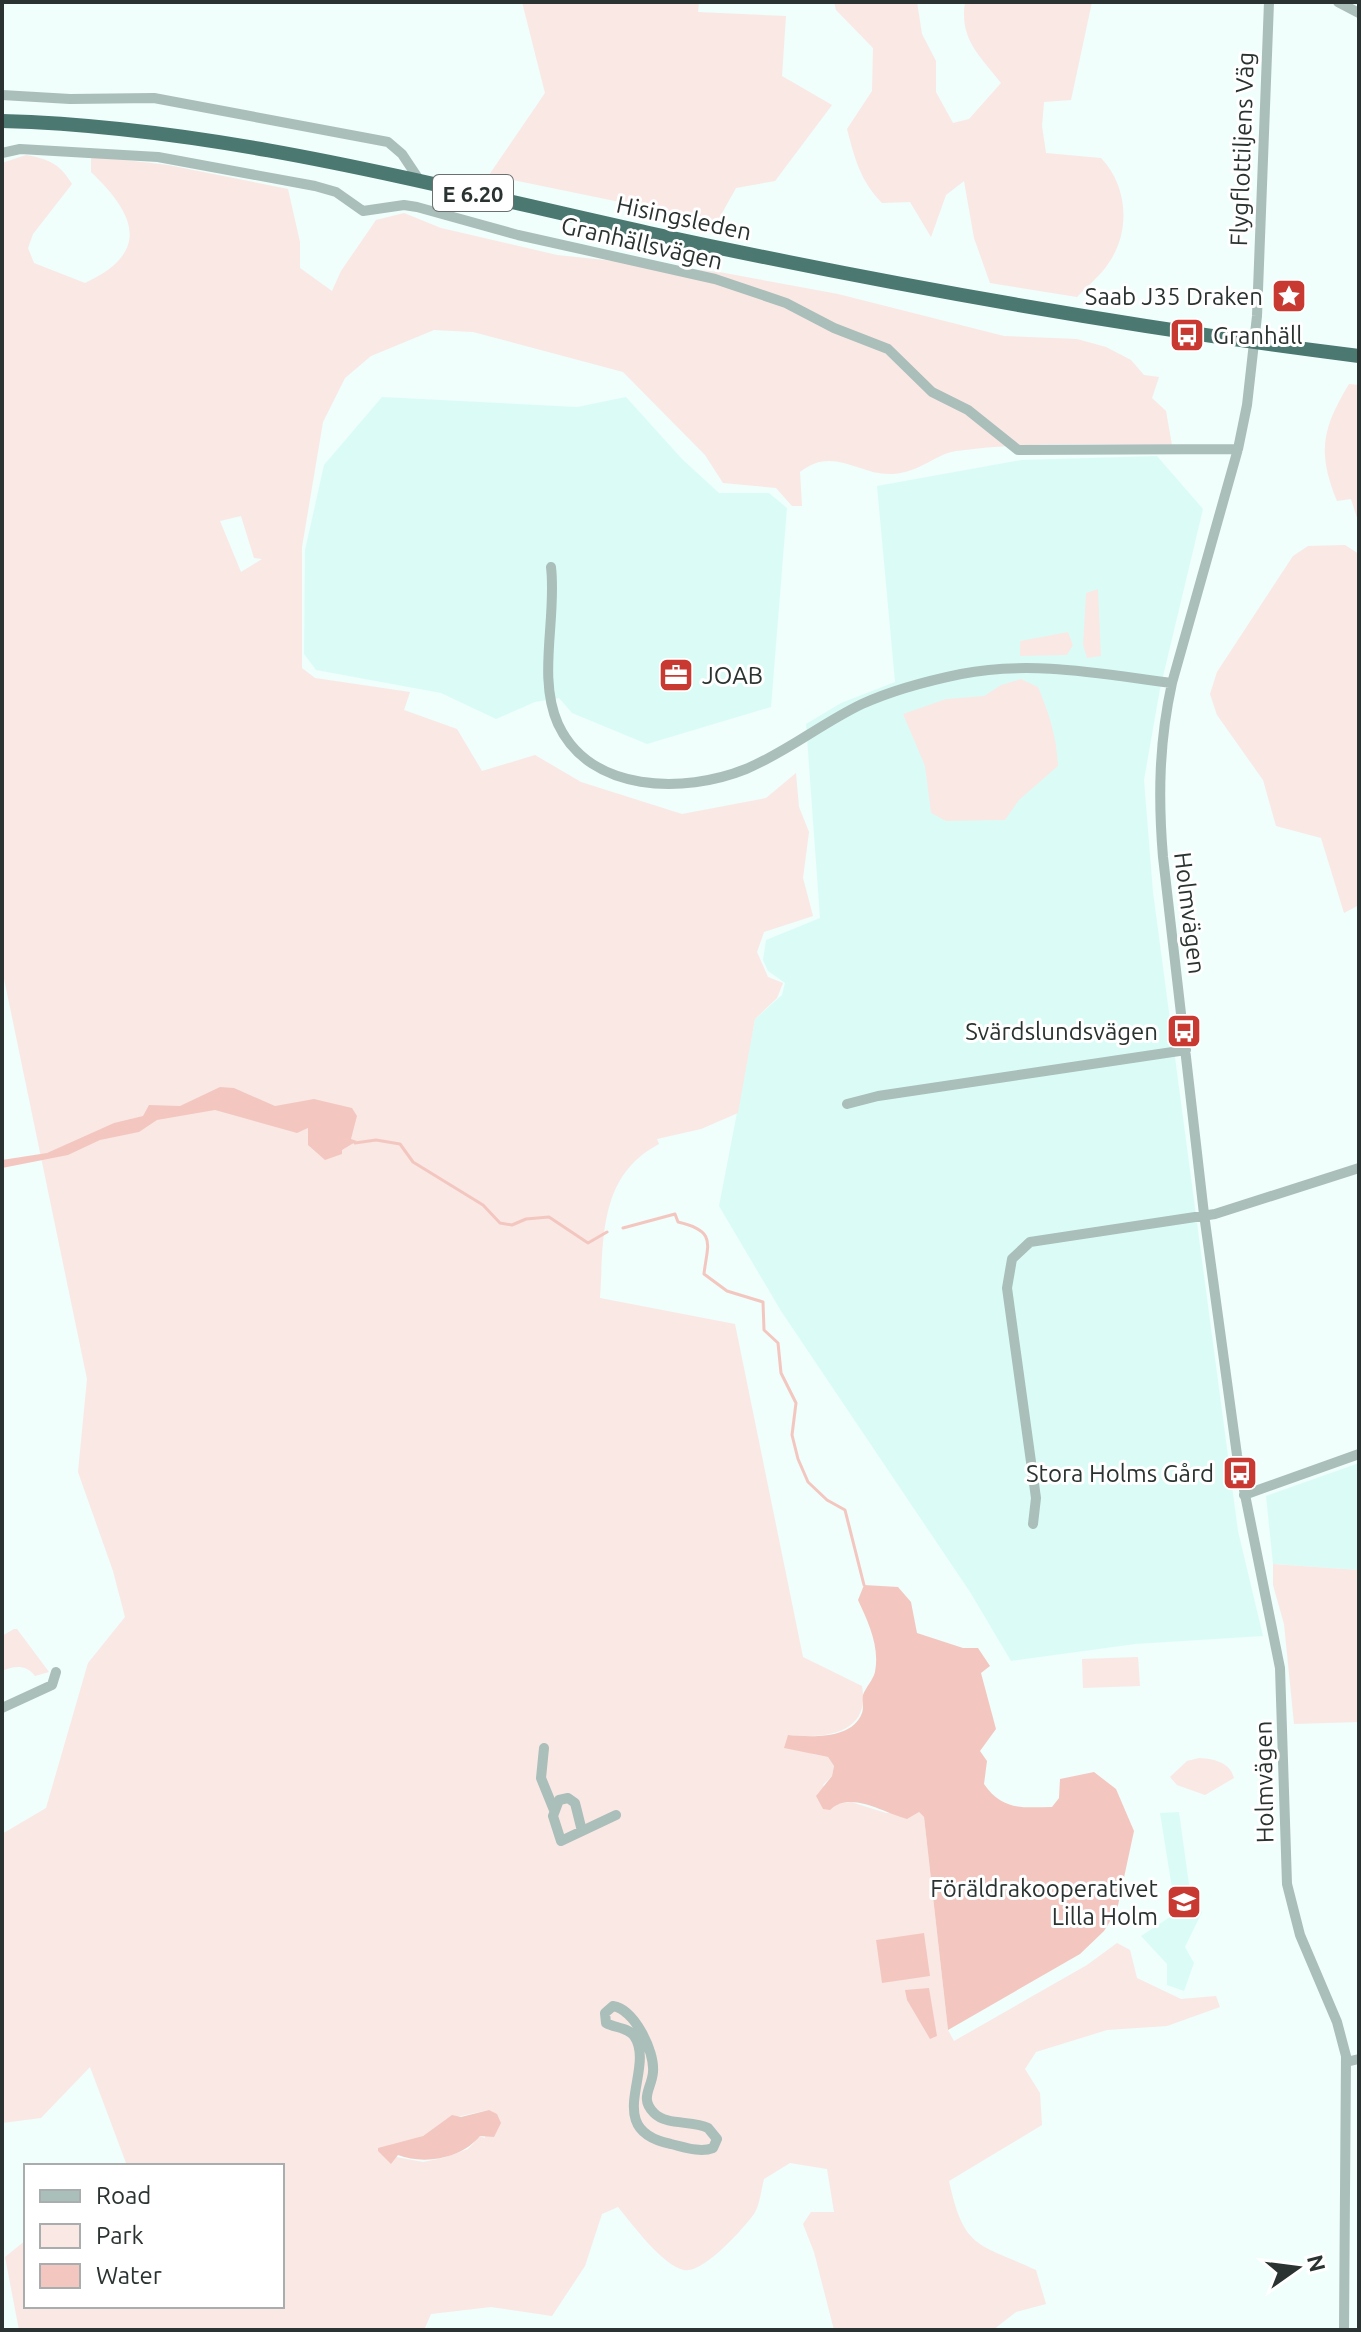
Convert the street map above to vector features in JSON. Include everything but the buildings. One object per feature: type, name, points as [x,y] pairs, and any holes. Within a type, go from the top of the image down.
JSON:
[{"type":"highway","name":"Hisingsleden","points":[[2,121],[108,126],[181,135],[420,181],[917,288],[1255,345],[1359,356]]},
{"type":"street","name":"Flygflottiljens Väg","points":[[1255,345],[1269,2]]},
{"type":"street","points":[[1338,2],[1359,13]]},
{"type":"street","points":[[2,95],[70,99],[154,98],[388,142],[402,154],[420,181]]},
{"type":"street","name":"Granhällsvägen","points":[[2,153],[20,149],[158,157],[315,186],[336,192],[363,211],[417,207],[518,235],[715,279],[786,303],[834,328],[888,349],[932,392],[968,410],[1018,450],[1238,449]]},
{"type":"street","name":"Holmvägen","points":[[1255,345],[1238,449],[1172,683],[1160,754],[1159,812],[1204,1214],[1244,1495],[1280,1668],[1284,1849],[1290,1900],[1300,1935],[1337,2022],[1346,2062],[1344,2330]]},
{"type":"street","points":[[551,567],[554,614],[548,684],[558,723],[570,743],[592,763],[632,781],[693,783],[733,774],[767,759],[868,702],[962,674],[1002,668],[1054,668],[1172,683]]},
{"type":"street","points":[[847,1104],[878,1096],[1186,1050]]},
{"type":"street","points":[[1033,1524],[1036,1498],[1008,1299],[1012,1259],[1022,1247],[1037,1240],[1215,1214],[1359,1168]]},
{"type":"street","points":[[1244,1495],[1359,1454]]},
{"type":"street","points":[[2,1708],[52,1685],[56,1672]]},
{"type":"street","points":[[544,1748],[541,1778],[554,1810],[558,1839],[566,1841],[616,1815]]},
{"type":"street","points":[[554,1810],[559,1800],[568,1798],[575,1803],[582,1831]]},
{"type":"street","points":[[613,2006],[623,2009],[639,2031],[650,2056],[653,2072],[646,2093],[649,2105],[667,2120],[708,2128],[717,2139],[713,2148],[707,2150],[660,2142],[642,2130],[632,2103],[638,2067],[636,2041],[627,2030],[611,2026],[604,2018],[613,2006]]},
{"type":"street","points":[[1346,2062],[1359,2059]]},
{"type":"shaded area","points":[[382,397],[577,407],[626,397],[682,459],[719,493],[769,493],[787,508],[771,707],[647,744],[572,713],[559,698],[535,702],[496,719],[441,693],[316,670],[304,654],[305,550],[324,465]]},
{"type":"shaded area","points":[[1157,456],[1203,509],[1160,689],[1144,780],[1153,892],[1238,1531],[1263,1636],[1135,1644],[1011,1661],[970,1592],[781,1311],[719,1206],[755,1019],[782,995],[785,983],[768,971],[763,960],[766,940],[820,918],[806,724],[841,703],[895,682],[877,486],[1021,460]]},
{"type":"shaded area","points":[[1359,1463],[1359,1570],[1273,1564],[1266,1496]]},
{"type":"shaded area","name":"Föräldrakooperativet Lilla Holm","points":[[1179,1812],[1192,1906],[1202,1912],[1185,1947],[1194,1963],[1184,1991],[1167,1985],[1167,1964],[1141,1936],[1176,1913],[1160,1813]]},
{"type":"green space","points":[[522,2],[699,2],[698,12],[786,16],[782,76],[832,105],[775,181],[736,188],[717,222],[489,175],[545,93]]},
{"type":"green space","points":[[834,2],[917,2],[922,34],[936,61],[936,92],[953,123],[969,119],[1001,83],[968,37],[965,2],[1092,2],[1071,100],[1044,102],[1042,126],[1046,153],[1101,158],[1110,169],[1121,195],[1123,224],[1115,251],[1105,268],[1077,297],[990,283],[974,238],[964,181],[946,195],[931,237],[910,202],[882,203],[859,169],[847,129],[872,91],[873,48],[836,10]]},
{"type":"green space","points":[[26,155],[53,164],[68,177],[72,184],[33,234],[28,248],[34,263],[85,283],[106,271],[120,258],[128,245],[130,232],[118,203],[91,172],[91,156],[168,165],[288,189],[300,242],[300,268],[332,291],[341,271],[376,220],[404,213],[441,228],[557,255],[719,272],[838,294],[1004,336],[1077,339],[1106,347],[1131,360],[1144,375],[1159,377],[1152,398],[1166,411],[1172,445],[1064,444],[983,448],[949,453],[903,473],[893,474],[824,461],[800,472],[802,506],[792,506],[776,488],[723,483],[705,455],[623,372],[473,332],[434,330],[371,356],[345,378],[323,422],[302,547],[302,668],[315,678],[410,692],[404,710],[457,729],[482,771],[535,755],[581,782],[682,814],[766,798],[796,773],[799,807],[809,832],[803,878],[813,916],[764,932],[757,952],[768,977],[783,983],[777,998],[755,1019],[738,1113],[701,1129],[657,1139],[659,1144],[639,1157],[625,1173],[608,1211],[600,1298],[735,1324],[803,1657],[862,1686],[863,1702],[852,1724],[830,1734],[788,1735],[812,1754],[828,1757],[834,1766],[832,1776],[823,1785],[836,1804],[851,1802],[886,1813],[919,1812],[924,1817],[948,2030],[954,2041],[1087,1965],[1117,1943],[1130,1950],[1137,1978],[1181,1999],[1216,1996],[1220,2007],[1167,2026],[1107,2030],[1036,2052],[1025,2069],[1040,2093],[1042,2125],[949,2181],[955,2204],[968,2232],[987,2248],[1036,2270],[1046,2304],[1016,2312],[993,2330],[834,2330],[814,2252],[803,2224],[811,2212],[834,2212],[827,2169],[790,2163],[764,2179],[756,2210],[741,2230],[712,2258],[692,2269],[684,2270],[667,2261],[618,2207],[602,2214],[585,2266],[552,2316],[491,2307],[431,2314],[424,2330],[19,2330],[5,2257],[24,2242],[24,2308],[284,2308],[284,2164],[125,2164],[90,2067],[41,2118],[2,2123],[2,1834],[46,1808],[88,1663],[125,1617],[113,1571],[78,1472],[87,1379],[2,969],[2,163]],"holes":[[[241,516],[254,558],[262,559],[241,572],[220,521]],[[489,2110],[485,2138],[480,2136],[468,2149],[443,2158],[423,2162],[396,2157],[399,2145],[423,2136],[447,2119]]]},
{"type":"green space","points":[[1349,384],[1359,385],[1359,524],[1351,499],[1337,501],[1325,454],[1328,428]]},
{"type":"green space","points":[[1345,545],[1359,554],[1359,905],[1344,913],[1321,838],[1276,826],[1263,780],[1217,715],[1210,694],[1217,672],[1293,556],[1308,546]]},
{"type":"green space","points":[[1098,589],[1101,656],[1087,658],[1083,645],[1086,593]]},
{"type":"green space","points":[[1068,632],[1073,645],[1067,655],[1020,656],[1020,641]]},
{"type":"green space","points":[[1021,679],[1038,687],[1052,726],[1058,766],[1019,800],[1005,820],[946,821],[931,813],[925,766],[903,714],[946,699],[984,696],[1001,685]]},
{"type":"green space","points":[[1273,1564],[1359,1570],[1359,1722],[1294,1724],[1284,1624],[1273,1585]]},
{"type":"green space","points":[[14,1629],[49,1672],[35,1676],[28,1669],[20,1667],[2,1671],[2,1636]]},
{"type":"green space","points":[[1138,1657],[1140,1686],[1083,1688],[1082,1659]]},
{"type":"green space","points":[[1199,1758],[1225,1765],[1234,1778],[1205,1795],[1177,1785],[1170,1777],[1187,1761]]},
{"type":"water","points":[[220,1087],[234,1088],[275,1106],[314,1099],[352,1108],[357,1116],[351,1139],[357,1141],[342,1150],[342,1154],[325,1160],[308,1145],[308,1128],[297,1133],[215,1110],[157,1120],[139,1132],[100,1140],[68,1155],[2,1168],[2,1160],[47,1153],[114,1123],[143,1116],[149,1105],[180,1106]]},
{"type":"water","points":[[864,1585],[898,1587],[911,1602],[917,1633],[963,1648],[978,1648],[990,1666],[981,1673],[996,1729],[980,1751],[987,1761],[984,1784],[991,1793],[1015,1806],[1052,1807],[1059,1798],[1060,1779],[1094,1772],[1116,1789],[1134,1831],[1117,1910],[1104,1931],[1080,1954],[948,2030],[924,1817],[919,1812],[907,1819],[857,1802],[823,1809],[816,1796],[832,1776],[834,1766],[828,1757],[784,1748],[788,1735],[830,1735],[849,1728],[862,1713],[863,1695],[874,1675],[876,1662],[872,1634],[858,1600]]},
{"type":"water","points":[[924,1933],[930,1976],[882,1983],[876,1940]]},
{"type":"water","points":[[929,1988],[937,2036],[930,2039],[907,2000],[905,1990]]},
{"type":"water","points":[[489,2110],[497,2114],[501,2123],[494,2137],[480,2136],[453,2155],[419,2159],[398,2155],[391,2164],[378,2151],[378,2148],[423,2136],[452,2115],[461,2117]]},
{"type":"waterway","points":[[355,1143],[376,1140],[400,1144],[413,1162],[483,1205],[500,1223],[512,1225],[526,1219],[549,1217],[588,1243],[607,1232]]},
{"type":"waterway","points":[[623,1228],[675,1214],[678,1222],[705,1235],[708,1247],[704,1274],[727,1291],[763,1302],[764,1330],[778,1343],[781,1373],[796,1403],[792,1435],[798,1459],[808,1482],[827,1500],[845,1510],[864,1585]]},
{"type":"place","name":"Saab J35 Draken","points":[[1289,296]]},
{"type":"place","name":"Granhäll","points":[[1187,335]]},
{"type":"place","name":"JOAB","points":[[676,675]]},
{"type":"place","name":"Svärdslundsvägen","points":[[1184,1031]]},
{"type":"place","name":"Stora Holms Gård","points":[[1240,1473]]},
{"type":"place","name":"Föräldrakooperativet Lilla Holm","points":[[1184,1902]]}]
